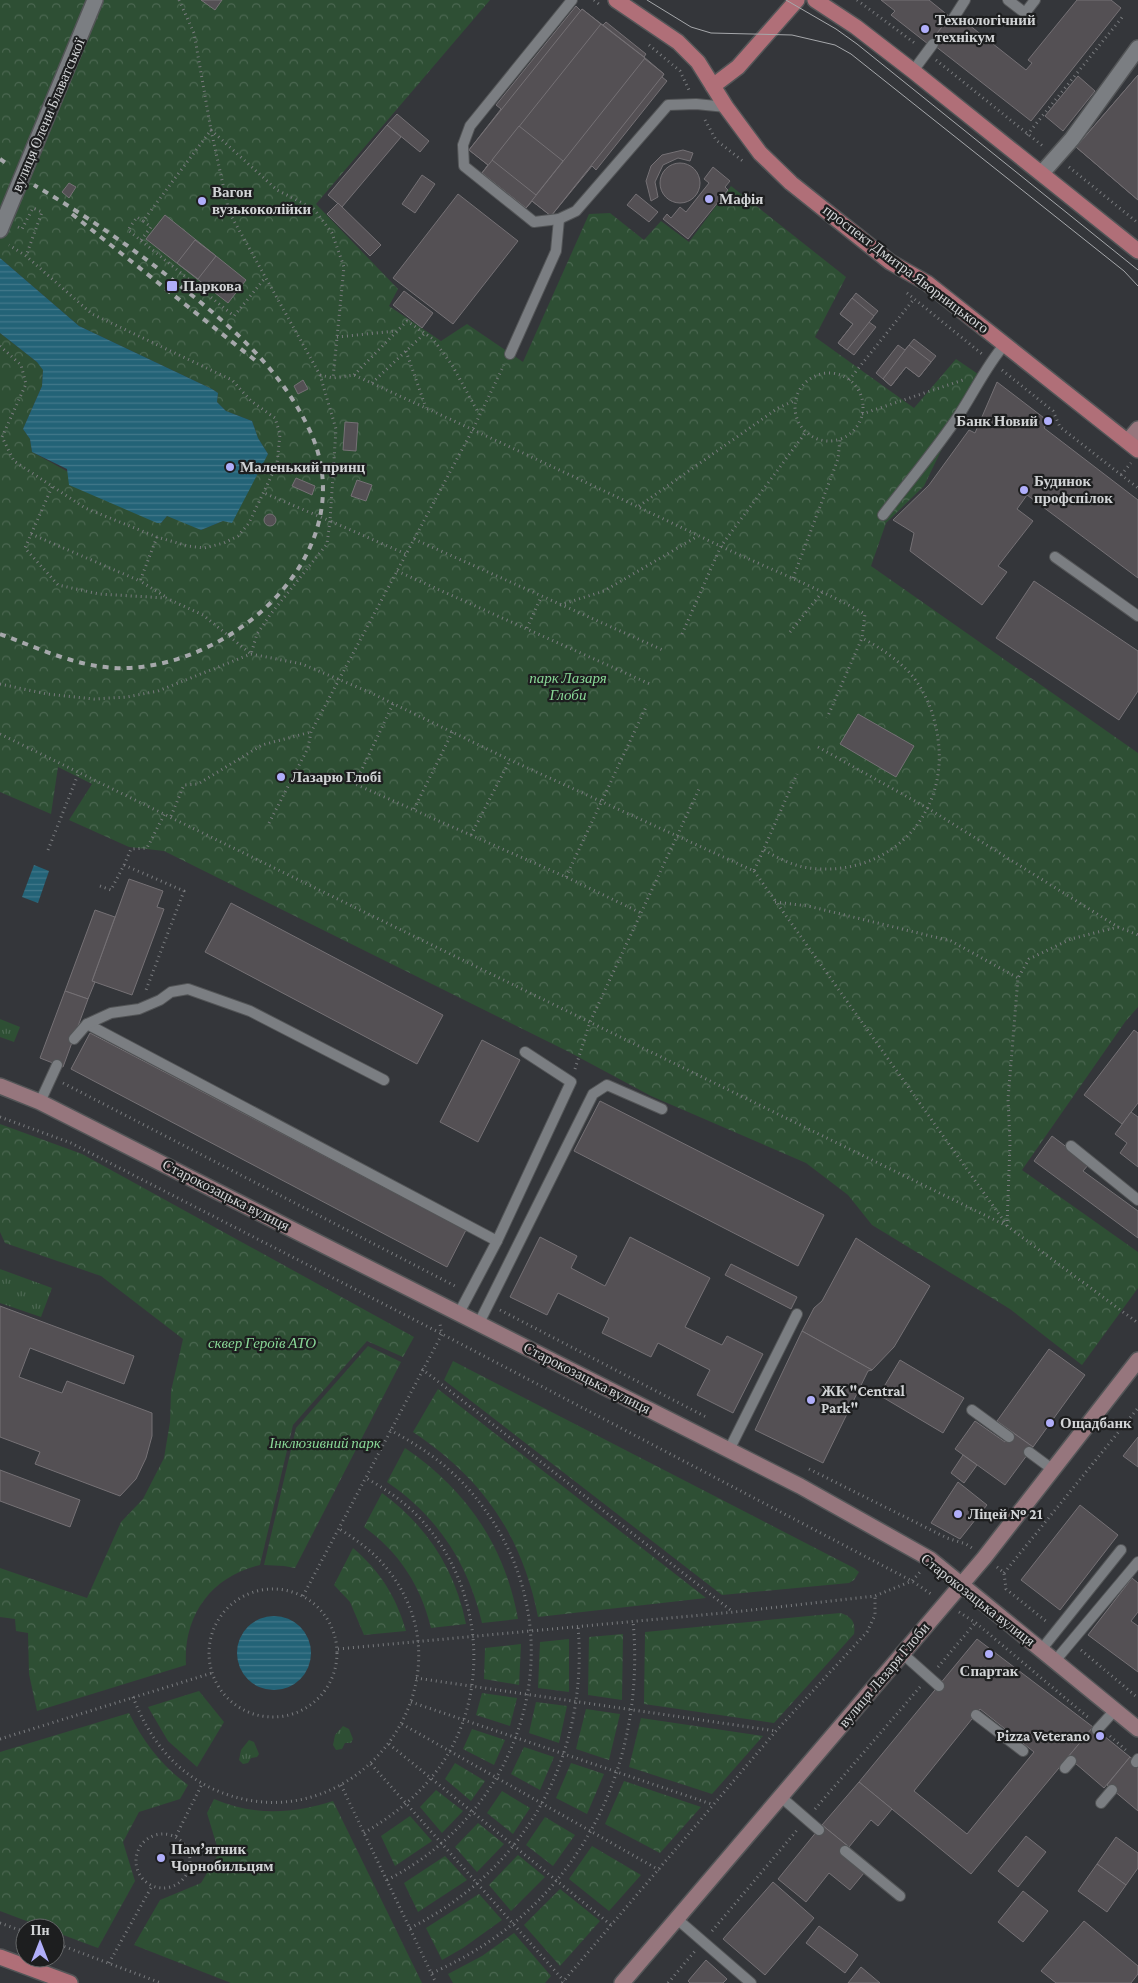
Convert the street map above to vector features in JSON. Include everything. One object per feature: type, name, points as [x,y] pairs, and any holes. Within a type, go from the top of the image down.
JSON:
[{"type":"main road","name":"проспект Дмитра Яворницького","points":[[616,0],[678,42],[698,62],[726,107],[760,153],[791,182],[890,262],[927,283],[1133,445]]},
{"type":"main road","points":[[714,86],[738,67],[797,0]]},
{"type":"main road","points":[[815,0],[856,27],[913,71],[1138,250]]},
{"type":"main road","points":[[0,1957],[70,1983]]},
{"type":"street","name":"вулиця Олени Блаватської","points":[[1,228],[95,0]]},
{"type":"street","points":[[1042,173],[1138,48]]},
{"type":"street","name":"проспект Дмитра Яворницького","points":[[1133,445],[1138,429]]},
{"type":"street","name":"Старокозацька вулиця","points":[[0,1086],[40,1102],[800,1486],[930,1559],[1138,1729]]},
{"type":"street","name":"вулиця Лазаря Глоби","points":[[622,1983],[984,1558],[1138,1360]]},
{"type":"lane","points":[[572,0],[470,126],[463,145],[464,166],[534,222],[559,219],[576,210],[668,105],[696,104],[726,107]]},
{"type":"lane","points":[[953,19],[965,0]]},
{"type":"lane","points":[[1008,0],[1025,13],[1035,0]]},
{"type":"lane","points":[[913,71],[930,49]]},
{"type":"lane","points":[[510,354],[556,251],[559,219]]},
{"type":"lane","points":[[883,515],[954,422],[977,387],[983,373],[1005,344]]},
{"type":"lane","points":[[1055,557],[1138,616]]},
{"type":"lane","points":[[74,1039],[87,1024],[111,1013],[139,1009],[160,1000],[171,992],[188,989],[250,1011],[384,1080]]},
{"type":"lane","points":[[87,1024],[497,1240]]},
{"type":"lane","points":[[459,1313],[497,1240],[571,1082],[525,1052]]},
{"type":"lane","points":[[40,1102],[57,1065]]},
{"type":"lane","points":[[478,1323],[593,1094],[607,1084],[662,1109]]},
{"type":"lane","points":[[1071,1146],[1138,1200]]},
{"type":"lane","points":[[729,1450],[797,1314]]},
{"type":"lane","points":[[972,1410],[1009,1437]]},
{"type":"lane","points":[[1029,1452],[1052,1469]]},
{"type":"lane","points":[[1041,1650],[1121,1550]]},
{"type":"lane","points":[[1055,1661],[1138,1562]]},
{"type":"lane","points":[[903,1654],[939,1686]]},
{"type":"lane","points":[[1098,1729],[1115,1710]]},
{"type":"lane","points":[[976,1715],[1023,1751]]},
{"type":"lane","points":[[1101,1803],[1112,1790]]},
{"type":"lane","points":[[781,1797],[819,1830]]},
{"type":"lane","points":[[845,1851],[900,1896]]},
{"type":"lane","points":[[677,1919],[751,1983]]},
{"type":"path","points":[[179,0],[194,33],[211,130],[229,212],[320,375],[336,429],[327,544],[270,615],[257,634],[251,654]]},
{"type":"path","points":[[594,0],[601,6]]},
{"type":"path","points":[[857,0],[930,49],[1028,135],[1138,223]]},
{"type":"path","points":[[1013,151],[1028,135],[1124,15]]},
{"type":"path","points":[[644,41],[680,70],[716,140],[747,164]]},
{"type":"path","points":[[143,221],[211,130]]},
{"type":"path","points":[[211,130],[276,190],[314,209],[332,233],[344,267],[333,378]]},
{"type":"path","points":[[22,230],[33,208],[42,212],[26,256]]},
{"type":"path","points":[[141,240],[151,228],[138,217],[128,230],[234,316],[265,278]]},
{"type":"path","points":[[0,346],[21,365],[26,384],[1,437],[14,461],[85,508],[157,538],[204,548],[224,543],[238,536],[249,522],[277,464],[280,434],[274,418],[251,401],[232,380],[92,314],[26,256],[9,245]]},
{"type":"path","points":[[849,380],[927,283]]},
{"type":"path","points":[[899,287],[1054,412],[1060,427],[1138,488]]},
{"type":"path","points":[[354,375],[407,321],[434,339],[452,365],[479,414]]},
{"type":"path","points":[[337,337],[397,331]]},
{"type":"path","points":[[372,384],[424,334]]},
{"type":"path","points":[[406,351],[426,408]]},
{"type":"path","points":[[269,823],[308,748],[311,732],[473,429],[510,354]]},
{"type":"path","points":[[862,414],[983,373]]},
{"type":"path","points":[[836,374],[849,380],[858,389],[861,397],[862,414],[854,430],[840,440],[822,440],[806,432],[797,417],[796,400],[804,384],[819,375],[836,374]]},
{"type":"path","points":[[320,375],[333,378],[354,375],[639,506],[699,536],[824,591],[865,614],[862,638],[826,718]]},
{"type":"path","points":[[639,506],[778,408],[796,400]]},
{"type":"path","points":[[682,634],[721,546],[806,432]]},
{"type":"path","points":[[792,578],[838,459],[840,440]]},
{"type":"path","points":[[52,487],[25,548],[58,585],[99,594],[166,598]]},
{"type":"path","points":[[264,492],[406,554]]},
{"type":"path","points":[[31,534],[140,582],[166,598],[203,615],[251,654],[302,664],[452,731],[510,760],[602,800],[754,871],[774,902],[1007,1226]]},
{"type":"path","points":[[560,605],[604,591],[699,536]]},
{"type":"path","points":[[140,582],[157,538]]},
{"type":"path","points":[[414,540],[665,651]]},
{"type":"path","points":[[397,571],[650,684]]},
{"type":"path","points":[[790,632],[824,591]]},
{"type":"path","points":[[527,628],[542,597]]},
{"type":"path","points":[[764,850],[784,862],[808,868],[832,870],[855,866],[878,858],[898,846],[915,829],[928,809],[938,781],[940,752],[936,723],[926,696],[909,672],[888,652],[862,638]]},
{"type":"path","points":[[0,684],[47,694],[94,699],[127,697],[158,691],[251,654]]},
{"type":"path","points":[[393,704],[355,784],[566,877],[641,913]]},
{"type":"path","points":[[566,877],[648,705]]},
{"type":"path","points":[[414,809],[452,731]]},
{"type":"path","points":[[171,816],[184,785],[198,784],[262,745],[311,732]]},
{"type":"path","points":[[0,734],[1007,1226],[1138,1323]]},
{"type":"path","points":[[818,746],[928,809],[1118,927],[1138,935]]},
{"type":"path","points":[[471,835],[510,760]]},
{"type":"path","points":[[48,850],[79,772]]},
{"type":"path","points":[[754,871],[797,774]]},
{"type":"path","points":[[571,1082],[590,1022],[700,787]]},
{"type":"path","points":[[100,886],[111,890],[131,850],[147,848],[165,813]]},
{"type":"path","points":[[124,865],[184,891],[139,1009]]},
{"type":"path","points":[[774,902],[808,906],[951,941],[1018,978]]},
{"type":"path","points":[[1007,1226],[1010,1143],[1008,1099],[1018,978],[1029,958],[1071,939],[1118,927]]},
{"type":"path","points":[[0,1118],[71,1144],[442,1334],[912,1581],[976,1623],[1098,1729],[1137,1760]]},
{"type":"path","points":[[303,1596],[442,1334],[440,1321]]},
{"type":"path","points":[[422,1370],[734,1612]]},
{"type":"path","points":[[1004,1573],[1138,1408]]},
{"type":"path","points":[[387,1880],[442,1845],[474,1813],[498,1778],[516,1738],[528,1694],[531,1652],[526,1605],[517,1572],[500,1534],[486,1512],[453,1473],[412,1442],[390,1430]]},
{"type":"path","points":[[364,1832],[406,1804],[432,1778],[450,1751],[464,1720],[472,1686],[474,1636],[463,1587],[440,1543],[407,1506],[366,1478]]},
{"type":"path","points":[[133,1697],[153,1738],[167,1756],[202,1784],[225,1794],[248,1800],[272,1802],[304,1798],[341,1785],[371,1764],[389,1744],[402,1724],[411,1702],[416,1678],[417,1642],[411,1614],[400,1587],[383,1564],[363,1544],[338,1528]]},
{"type":"path","points":[[338,1649],[734,1612],[876,1596],[912,1581],[930,1559]]},
{"type":"path","points":[[266,1589],[285,1590],[303,1596],[321,1610],[333,1628],[338,1649],[336,1670],[327,1688],[314,1704],[296,1713],[282,1716],[255,1715],[237,1706],[222,1692],[212,1673],[209,1655],[211,1636],[219,1618],[232,1604],[248,1594],[266,1589]]},
{"type":"path","points":[[668,1983],[1006,1589]]},
{"type":"path","points":[[371,1764],[563,1982],[776,1731],[867,1632],[875,1615],[876,1596]]},
{"type":"path","points":[[432,1973],[480,1948],[513,1924],[556,1880],[591,1831],[618,1772],[633,1710],[636,1665],[633,1620]]},
{"type":"path","points":[[410,1928],[444,1909],[478,1884],[514,1846],[542,1804],[564,1754],[577,1702],[580,1664],[578,1626]]},
{"type":"path","points":[[0,1739],[212,1673]]},
{"type":"path","points":[[416,1678],[776,1731]]},
{"type":"path","points":[[411,1702],[714,1805]]},
{"type":"path","points":[[402,1724],[659,1870]]},
{"type":"path","points":[[389,1744],[611,1925]]},
{"type":"path","points":[[176,1836],[202,1784]]},
{"type":"path","points":[[341,1785],[436,1983]]},
{"type":"path","points":[[162,1833],[176,1836],[189,1850],[189,1869],[177,1884],[165,1888],[152,1886],[146,1882],[138,1870],[136,1856],[138,1849],[142,1843],[154,1835],[162,1833]]},
{"type":"path","points":[[109,1963],[152,1886]]},
{"type":"path","points":[[0,1923],[15,1928]]},
{"type":"path","points":[[65,1947],[161,1983]]},
{"type":"green space","name":"парк Лазаря Глоби","points":[[0,0],[490,0],[316,204],[398,289],[389,306],[441,341],[467,324],[523,362],[589,214],[610,213],[644,240],[661,221],[689,242],[731,186],[846,277],[815,337],[914,408],[956,359],[978,374],[924,486],[886,523],[871,566],[1138,753],[1138,1007],[1125,1022],[1022,1170],[1138,1252],[1138,1288],[1082,1365],[1010,1309],[872,1225],[848,1195],[806,1163],[651,1096],[569,1052],[164,851],[129,847],[69,820],[92,784],[58,767],[51,814],[0,792],[0,333],[37,362],[43,369],[42,386],[23,429],[30,439],[32,452],[161,523],[167,516],[171,516],[201,530],[223,521],[268,454],[258,438],[252,421],[226,411],[217,402],[218,393],[79,326],[0,258]]},
{"type":"green space","points":[[0,1019],[20,1027],[14,1042],[0,1037]]},
{"type":"green space","name":"сквер Героїв АТО","points":[[0,1124],[82,1154],[414,1337],[403,1357],[367,1341],[293,1425],[260,1565],[243,1570],[228,1578],[204,1600],[195,1614],[190,1630],[186,1647],[186,1665],[37,1711],[29,1674],[28,1633],[16,1631],[15,1619],[0,1617],[0,1568],[87,1598],[121,1522],[143,1499],[164,1458],[170,1422],[171,1391],[183,1339],[101,1276],[5,1243],[0,1232]]},
{"type":"green space","points":[[0,1269],[52,1288],[41,1317],[0,1303]]},
{"type":"green space","name":"Інклюзивний парк","points":[[368,1346],[401,1362],[295,1568],[264,1565],[296,1428]]},
{"type":"green space","points":[[453,1361],[859,1572],[854,1580],[849,1583],[722,1595],[444,1380]]},
{"type":"green space","points":[[438,1389],[706,1598],[538,1617],[531,1587],[521,1560],[510,1535],[495,1511],[479,1489],[459,1469],[438,1450],[413,1432]]},
{"type":"green space","points":[[405,1448],[447,1482],[480,1522],[493,1544],[503,1567],[512,1592],[518,1619],[482,1623],[468,1581],[448,1543],[421,1510],[387,1482]]},
{"type":"green space","points":[[382,1493],[413,1520],[437,1550],[455,1585],[466,1624],[431,1628],[421,1598],[407,1571],[388,1547],[364,1527]]},
{"type":"green space","points":[[353,1548],[386,1585],[397,1606],[406,1631],[364,1635],[350,1602],[334,1585]]},
{"type":"green space","points":[[840,1613],[852,1620],[854,1634],[774,1723],[644,1704],[645,1632]]},
{"type":"green space","points":[[623,1634],[622,1700],[588,1695],[589,1637]]},
{"type":"green space","points":[[569,1639],[569,1692],[538,1688],[540,1642]]},
{"type":"green space","points":[[521,1644],[519,1685],[484,1679],[485,1648]]},
{"type":"green space","points":[[199,1691],[224,1722],[197,1767],[168,1741],[148,1707]]},
{"type":"green space","points":[[482,1693],[517,1698],[510,1726],[476,1715]]},
{"type":"green space","points":[[536,1702],[567,1706],[559,1743],[529,1733]]},
{"type":"green space","points":[[586,1709],[620,1714],[609,1760],[576,1749]]},
{"type":"green space","points":[[129,1713],[154,1753],[188,1785],[180,1799],[139,1812],[123,1842],[135,1881],[98,1948],[65,1936],[65,1918],[19,1918],[0,1911],[0,1752]]},
{"type":"green space","points":[[641,1718],[763,1736],[712,1794],[629,1767]]},
{"type":"green space","points":[[343,1726],[349,1729],[353,1739],[351,1743],[345,1743],[342,1749],[336,1750],[333,1745],[335,1735]]},
{"type":"green space","points":[[472,1729],[505,1740],[494,1765],[463,1749]]},
{"type":"green space","points":[[249,1740],[254,1742],[259,1754],[257,1757],[251,1758],[248,1763],[243,1764],[239,1760],[241,1750]]},
{"type":"green space","points":[[524,1747],[554,1757],[540,1790],[511,1774]]},
{"type":"green space","points":[[455,1763],[485,1781],[471,1801],[445,1779]]},
{"type":"green space","points":[[571,1763],[604,1774],[587,1814],[556,1798]]},
{"type":"green space","points":[[624,1781],[701,1807],[660,1853],[605,1824]]},
{"type":"green space","points":[[436,1790],[463,1811],[442,1833],[420,1807]]},
{"type":"green space","points":[[502,1791],[530,1808],[513,1834],[487,1813]]},
{"type":"green space","points":[[214,1799],[229,1805],[259,1811],[303,1809],[333,1801],[422,1983],[231,1983],[134,1945],[160,1900],[201,1883],[219,1853],[207,1813]]},
{"type":"green space","points":[[410,1816],[432,1841],[395,1866],[381,1836]]},
{"type":"green space","points":[[545,1817],[575,1835],[553,1866],[526,1845]]},
{"type":"green space","points":[[478,1823],[504,1844],[477,1872],[455,1847]]},
{"type":"green space","points":[[592,1846],[641,1875],[609,1911],[569,1879]]},
{"type":"green space","points":[[518,1855],[545,1877],[511,1911],[489,1885]]},
{"type":"green space","points":[[445,1856],[467,1880],[418,1912],[404,1883]]},
{"type":"green space","points":[[560,1889],[600,1921],[560,1966],[524,1925]]},
{"type":"green space","points":[[479,1894],[502,1920],[463,1948],[442,1960],[426,1928]]},
{"type":"green space","points":[[514,1933],[551,1976],[545,1983],[453,1983],[448,1974],[482,1956]]},
{"type":"water","points":[[0,258],[79,326],[212,389],[218,393],[217,402],[226,411],[252,421],[258,438],[268,454],[232,523],[223,521],[201,530],[167,516],[161,523],[157,523],[69,485],[67,469],[32,452],[30,439],[23,429],[42,386],[43,370],[37,362],[0,333]]},
{"type":"water","points":[[34,865],[49,871],[38,903],[22,897]]},
{"type":"water","points":[[267,1616],[281,1616],[295,1622],[305,1632],[311,1646],[311,1660],[305,1674],[295,1684],[281,1690],[267,1690],[253,1684],[243,1674],[237,1660],[237,1646],[243,1632],[253,1622]]},
{"type":"building","points":[[201,0],[222,0],[215,10]]},
{"type":"building","name":"Технологічний технікум","points":[[881,0],[929,0],[950,17],[928,44],[891,15],[895,11]]},
{"type":"building","points":[[1077,0],[1111,0],[1121,8],[1031,121],[930,42],[950,17],[961,25],[964,21],[1026,70],[1032,63],[1028,60]]},
{"type":"building","points":[[576,6],[644,57],[664,74],[662,77],[667,81],[596,170],[592,166],[551,216],[532,201],[526,208],[482,173],[488,165],[469,150],[501,109],[496,105]]},
{"type":"building","points":[[582,9],[664,74],[551,216],[532,201],[526,208],[482,173],[488,165],[469,150]]},
{"type":"building","points":[[606,22],[646,54],[644,57],[603,25]]},
{"type":"building","points":[[601,24],[645,58],[526,208],[482,173]]},
{"type":"building","points":[[1138,75],[1138,200],[1076,147]]},
{"type":"building","points":[[1138,75],[1138,200],[1076,147]]},
{"type":"building","points":[[1078,76],[1095,91],[1063,131],[1045,116]]},
{"type":"building","points":[[397,114],[429,141],[420,152],[387,125]]},
{"type":"building","points":[[387,125],[401,137],[342,207],[328,195]]},
{"type":"building","points":[[519,126],[563,161],[536,195],[492,160]]},
{"type":"building","points":[[683,150],[693,153],[690,161],[678,158],[663,165],[655,182],[658,197],[651,201],[646,181],[651,166],[662,155]]},
{"type":"building","points":[[684,163],[691,166],[697,172],[700,183],[699,191],[691,200],[684,203],[676,203],[669,200],[661,191],[660,179],[663,172],[672,164]]},
{"type":"building","name":"Мафія","points":[[713,167],[730,181],[725,187],[728,190],[688,239],[663,219],[667,214],[671,218],[680,207],[686,212],[709,183],[704,179]]},
{"type":"building","points":[[422,175],[435,184],[415,213],[402,204]]},
{"type":"building","points":[[69,183],[76,187],[69,198],[62,192]]},
{"type":"building","points":[[458,194],[518,241],[453,324],[393,278]]},
{"type":"building","points":[[636,194],[658,212],[649,222],[627,205]]},
{"type":"building","points":[[338,203],[381,245],[370,256],[327,214]]},
{"type":"building","points":[[165,215],[246,280],[228,303],[146,239]]},
{"type":"building","points":[[195,240],[216,256],[198,279],[177,263]]},
{"type":"building","points":[[404,291],[433,313],[422,328],[393,305]]},
{"type":"building","points":[[856,293],[878,311],[869,322],[876,327],[854,355],[838,343],[853,324],[840,314]]},
{"type":"building","points":[[852,298],[874,316],[847,350],[838,343],[853,324],[840,314]]},
{"type":"building","points":[[914,339],[936,356],[919,377],[906,367],[891,386],[876,373],[898,345],[905,350]]},
{"type":"building","points":[[909,345],[931,362],[919,377],[906,367],[891,386],[883,379]]},
{"type":"building","points":[[303,380],[308,389],[298,394],[294,386]]},
{"type":"building","name":"Будинок профспілок","points":[[997,382],[1048,421],[1044,428],[1138,500],[1138,578],[1027,495],[1017,509],[1033,521],[998,566],[1007,572],[982,605],[910,551],[914,533],[893,520],[929,485],[969,430],[975,433]]},
{"type":"building","points":[[345,422],[358,423],[356,451],[343,450]]},
{"type":"building","points":[[296,478],[315,486],[312,495],[292,486]]},
{"type":"building","points":[[357,480],[372,485],[366,501],[351,496]]},
{"type":"building","points":[[272,514],[275,515],[275,525],[268,526],[265,525],[264,518],[265,515]]},
{"type":"building","points":[[1034,581],[1138,651],[1138,691],[1119,720],[996,638]]},
{"type":"building","points":[[858,714],[914,746],[896,777],[840,744]]},
{"type":"building","points":[[129,879],[163,891],[157,907],[164,909],[132,995],[92,981]]},
{"type":"building","points":[[231,903],[443,1015],[417,1064],[205,952]]},
{"type":"building","points":[[95,910],[115,917],[92,981],[95,982],[88,999],[65,991]]},
{"type":"building","points":[[65,991],[88,999],[63,1067],[40,1058]]},
{"type":"building","points":[[1134,1030],[1138,1033],[1138,1103],[1122,1124],[1084,1095]]},
{"type":"building","points":[[90,1033],[466,1230],[447,1267],[71,1069]]},
{"type":"building","points":[[482,1040],[520,1060],[478,1142],[440,1122]]},
{"type":"building","points":[[600,1101],[824,1215],[798,1266],[574,1151]]},
{"type":"building","points":[[1131,1112],[1138,1117],[1138,1167],[1120,1153],[1127,1143],[1115,1134]]},
{"type":"building","points":[[1052,1136],[1089,1164],[1083,1171],[1138,1211],[1138,1238],[1034,1161]]},
{"type":"building","points":[[540,1237],[577,1256],[571,1268],[605,1286],[630,1237],[710,1278],[685,1327],[722,1345],[727,1336],[763,1354],[733,1413],[697,1395],[710,1370],[658,1343],[651,1357],[602,1333],[609,1318],[558,1293],[547,1315],[510,1297]]},
{"type":"building","points":[[856,1238],[930,1286],[894,1347],[872,1370],[802,1331],[814,1308],[822,1301]]},
{"type":"building","points":[[731,1264],[797,1297],[791,1309],[725,1275]]},
{"type":"building","points":[[0,1306],[134,1356],[124,1384],[30,1348],[19,1377],[62,1393],[67,1381],[152,1413],[152,1436],[146,1458],[136,1479],[120,1496],[35,1464],[40,1452],[0,1437]]},
{"type":"building","name":"ЖК \"Central Park\"","points":[[802,1331],[872,1370],[868,1371],[823,1463],[755,1430]]},
{"type":"building","points":[[1049,1349],[1085,1375],[1033,1447],[997,1421]]},
{"type":"building","points":[[900,1360],[964,1398],[943,1433],[879,1395]]},
{"type":"building","points":[[975,1421],[1005,1442],[1012,1432],[1033,1447],[1005,1485],[955,1449]]},
{"type":"building","points":[[1138,1437],[1138,1467],[1123,1456]]},
{"type":"building","points":[[963,1455],[977,1465],[964,1483],[951,1473]]},
{"type":"building","points":[[0,1470],[80,1500],[70,1527],[0,1501]]},
{"type":"building","name":"Ліцей № 21","points":[[958,1482],[987,1505],[960,1539],[931,1523]]},
{"type":"building","points":[[1080,1505],[1118,1535],[1060,1610],[1021,1580]]},
{"type":"building","points":[[1132,1578],[1138,1583],[1138,1612],[1131,1621],[1138,1626],[1138,1672],[1088,1635]]},
{"type":"building","points":[[977,1639],[1093,1727],[971,1874],[859,1782]],"holes":[[[980,1709],[1034,1752],[967,1834],[914,1791]]]},
{"type":"building","points":[[1093,1727],[1130,1757],[1104,1788],[1068,1757]]},
{"type":"building","points":[[1130,1757],[1138,1763],[1138,1811],[1107,1785]]},
{"type":"building","points":[[859,1782],[892,1809],[878,1826],[871,1820],[849,1847],[822,1825]]},
{"type":"building","points":[[822,1825],[849,1847],[842,1855],[864,1873],[850,1890],[829,1873],[806,1902],[778,1879]]},
{"type":"building","points":[[1026,1836],[1046,1852],[1018,1887],[998,1871]]},
{"type":"building","points":[[1116,1837],[1138,1853],[1138,1868],[1126,1885],[1097,1864]]},
{"type":"building","points":[[1097,1864],[1126,1885],[1107,1912],[1078,1891]]},
{"type":"building","points":[[773,1882],[814,1918],[765,1975],[723,1939]]},
{"type":"building","points":[[1023,1891],[1048,1911],[1023,1942],[998,1922]]},
{"type":"building","points":[[1084,1921],[1138,1966],[1138,1974],[1131,1983],[1056,1983],[1041,1971]]},
{"type":"building","points":[[819,1926],[858,1955],[845,1973],[806,1943]]},
{"type":"building","points":[[706,1960],[727,1979],[723,1983],[690,1983],[688,1981]]},
{"type":"building","points":[[861,1967],[880,1983],[848,1983]]},
{"type":"tram line","points":[[647,0],[691,27],[711,33],[792,35],[835,45],[851,54],[1124,271],[1138,286]]},
{"type":"tram line","points":[[786,0],[836,29],[857,44],[1138,270]]},
{"type":"railway","points":[[0,159],[7,164]]},
{"type":"railway","points":[[0,634],[47,652],[95,666],[128,668],[170,661],[211,645],[249,622],[281,592],[305,557],[320,517],[322,475],[310,431],[285,388],[270,368],[236,333],[162,271],[108,232],[34,185]]},
{"type":"railway","points":[[72,214],[256,361]]},
{"type":"place","name":"Технологічний технікум","points":[[925,29]]},
{"type":"place","name":"Мафія","points":[[709,199]]},
{"type":"place","name":"Вагон вузькоколійки","points":[[202,201]]},
{"type":"place","name":"Паркова","points":[[172,286]]},
{"type":"place","name":"Банк Новий","points":[[1048,421]]},
{"type":"place","name":"Маленький принц","points":[[230,467]]},
{"type":"place","name":"Будинок профспілок","points":[[1024,490]]},
{"type":"place","name":"Лазарю Глобі","points":[[281,777]]},
{"type":"place","name":"ЖК \"Central Park\"","points":[[811,1400]]},
{"type":"place","name":"Ощадбанк","points":[[1050,1423]]},
{"type":"place","name":"Ліцей № 21","points":[[958,1514]]},
{"type":"place","name":"Спартак","points":[[989,1654]]},
{"type":"place","name":"Pizza Veterano","points":[[1100,1736]]},
{"type":"place","name":"Пам’ятник Чорнобильцям","points":[[161,1858]]}]
